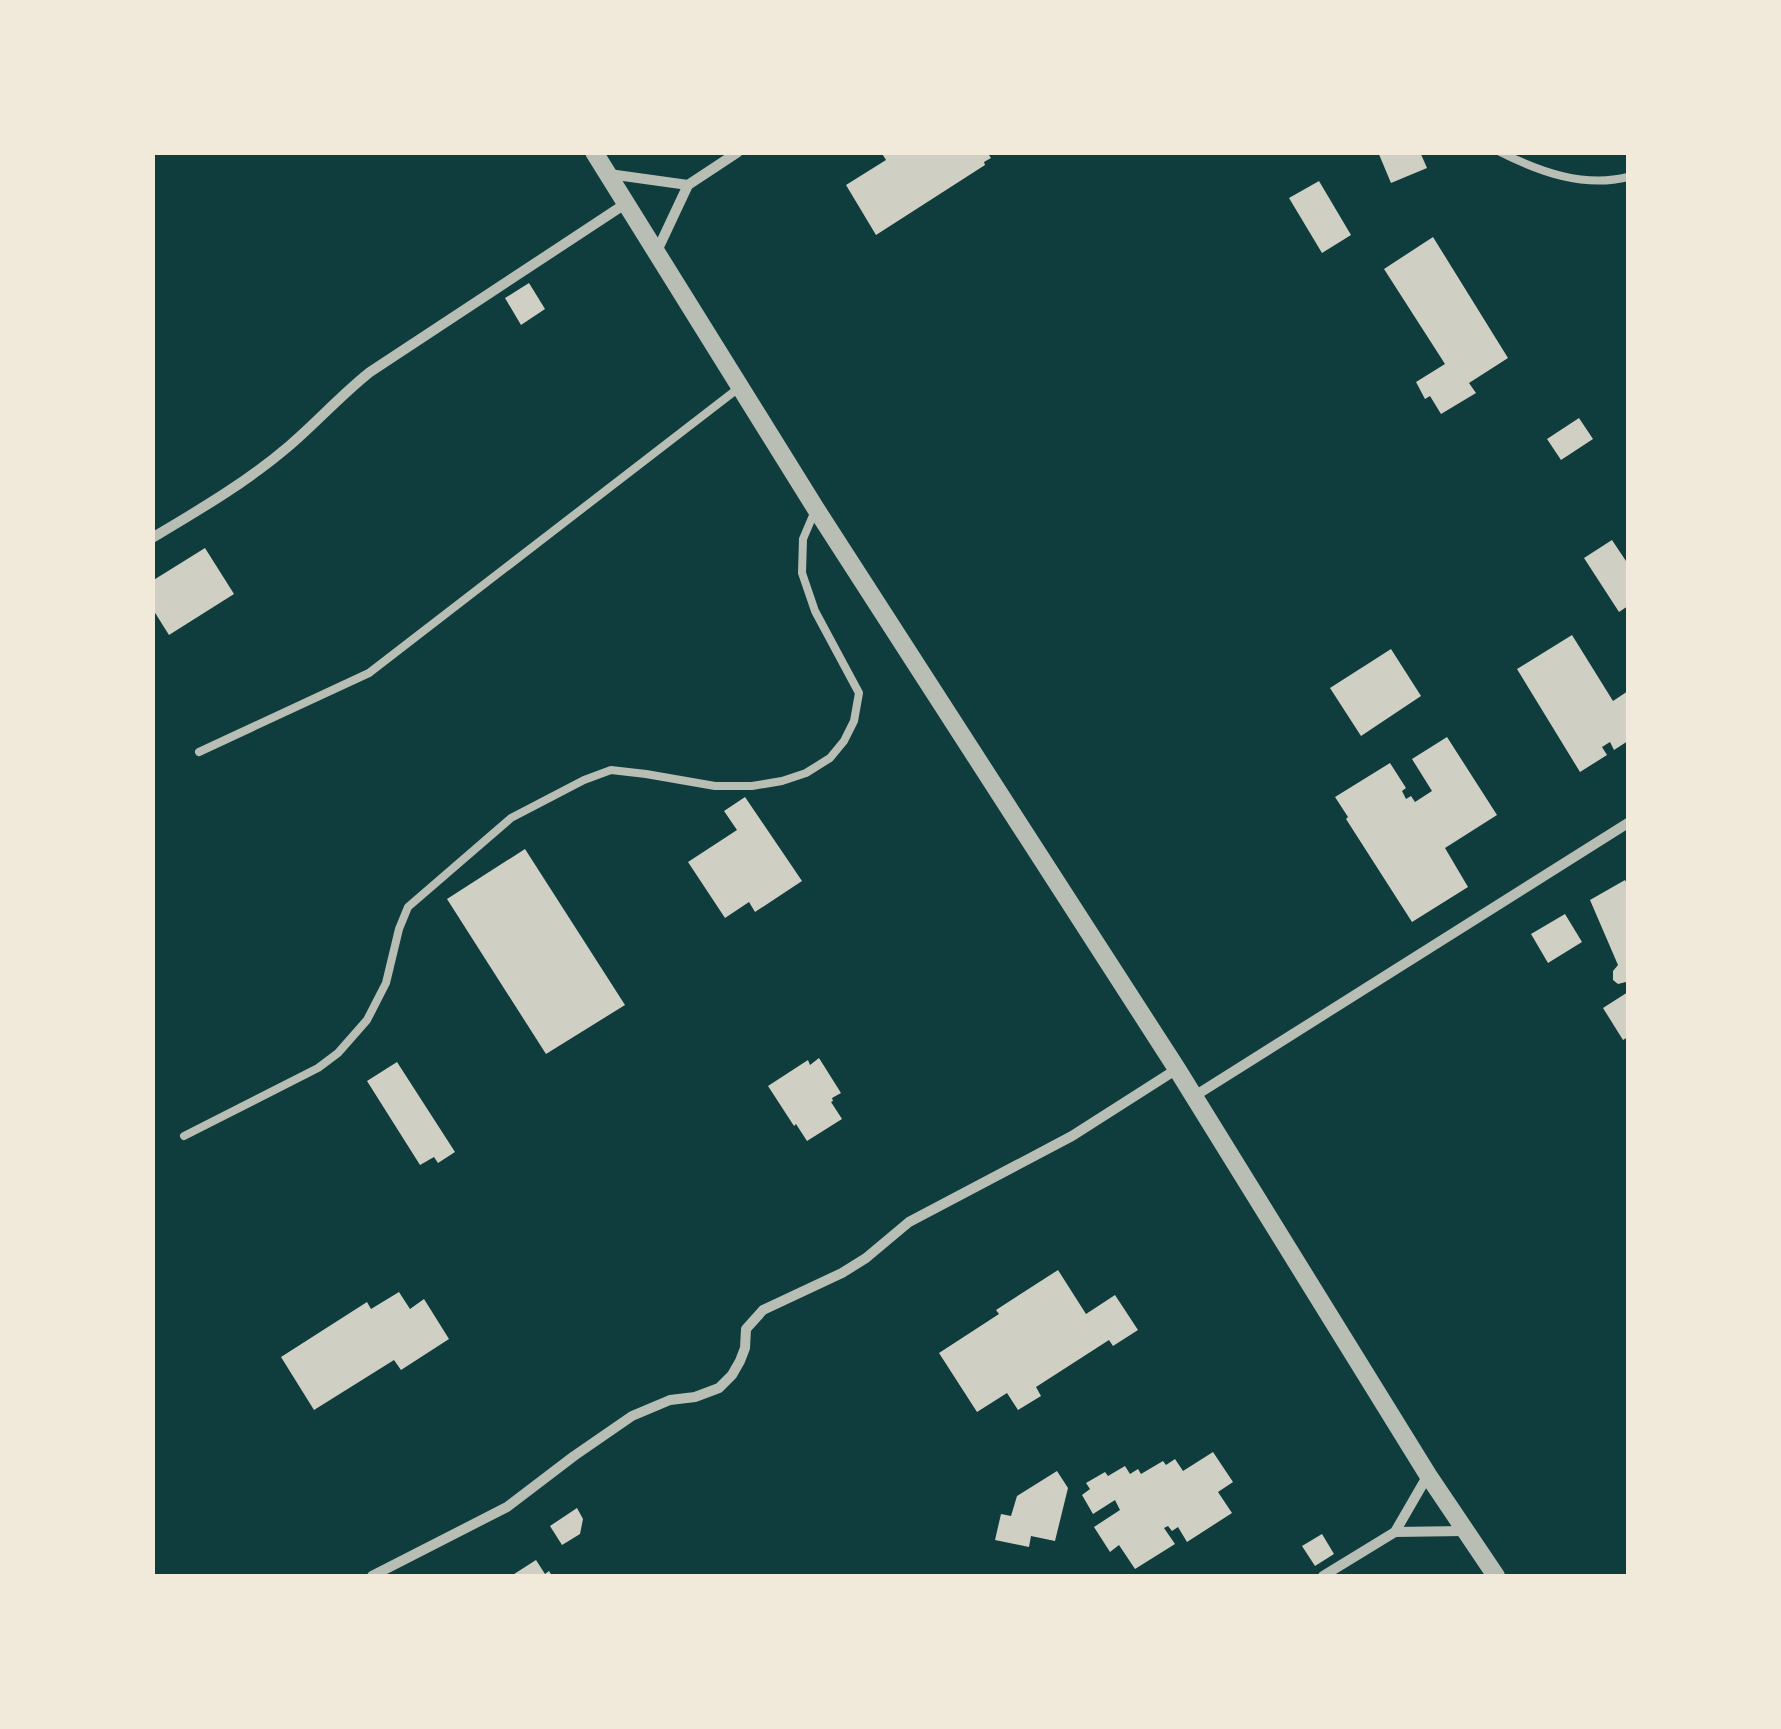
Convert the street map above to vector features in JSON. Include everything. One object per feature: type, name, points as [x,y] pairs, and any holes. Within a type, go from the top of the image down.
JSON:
[{"type":"street","points":[[594,152],[816,509],[1178,1069],[1463,1531],[1496,1576]]},
{"type":"street","points":[[657,252],[688,185],[738,152]]},
{"type":"street","points":[[608,174],[688,185]]},
{"type":"street","points":[[152,538],[251,476],[370,372],[625,204]]},
{"type":"street","points":[[1194,1097],[1628,822]]},
{"type":"street","points":[[372,1576],[507,1507],[632,1416],[670,1400],[695,1397],[719,1388],[740,1362],[746,1329],[763,1310],[842,1274],[908,1222],[1072,1136],[1178,1069]]},
{"type":"street","points":[[1324,1576],[1395,1532],[1428,1475]]},
{"type":"street","points":[[1395,1532],[1463,1531]]},
{"type":"lane","points":[[1500,152],[1534,169],[1561,176],[1596,181],[1628,178]]},
{"type":"lane","points":[[199,752],[368,673],[740,387]]},
{"type":"lane","points":[[184,1136],[318,1068],[338,1053],[367,1020],[386,983],[408,906],[510,818],[611,770],[716,786],[752,786],[806,773],[830,758],[854,721],[859,693],[814,611],[802,573],[803,539],[816,509]]},
{"type":"building","points":[[881,152],[987,152],[991,158],[876,235],[846,185],[886,160]]},
{"type":"building","points":[[1378,152],[1420,152],[1427,168],[1391,183]]},
{"type":"building","points":[[1319,181],[1351,235],[1322,253],[1289,198]]},
{"type":"building","points":[[1433,237],[1508,358],[1469,383],[1476,393],[1441,414],[1430,396],[1425,399],[1416,382],[1445,364],[1384,269]]},
{"type":"building","points":[[529,283],[545,309],[521,325],[505,298]]},
{"type":"building","points":[[1579,418],[1593,439],[1561,460],[1547,439]]},
{"type":"building","points":[[1612,540],[1628,564],[1628,606],[1619,612],[1584,558]]},
{"type":"building","points":[[205,548],[234,594],[169,635],[152,608],[152,581]]},
{"type":"building","points":[[1572,635],[1613,701],[1628,691],[1628,741],[1614,750],[1610,742],[1602,747],[1607,755],[1580,772],[1517,669]]},
{"type":"building","points":[[1391,649],[1421,696],[1361,736],[1330,688]]},
{"type":"building","points":[[1447,737],[1497,815],[1445,848],[1468,887],[1412,922],[1335,797],[1390,763],[1406,788],[1402,791],[1406,799],[1411,796],[1415,802],[1432,791],[1412,759]]},
{"type":"building","points":[[745,797],[802,881],[755,912],[749,902],[725,918],[688,862],[737,830],[724,811]]},
{"type":"building","points":[[525,849],[625,1005],[546,1054],[447,899]]},
{"type":"building","points":[[1625,880],[1628,987],[1626,982],[1618,984],[1613,980],[1618,965],[1590,900]]},
{"type":"building","points":[[1565,914],[1582,942],[1548,963],[1531,934]]},
{"type":"building","points":[[1628,992],[1628,1037],[1623,1040],[1603,1008]]},
{"type":"building","points":[[819,1058],[841,1093],[831,1102],[842,1119],[807,1141],[768,1086],[808,1060],[810,1065]]},
{"type":"building","points":[[397,1062],[455,1152],[438,1163],[434,1157],[420,1165],[367,1081]]},
{"type":"building","points":[[1058,1270],[1086,1314],[1115,1295],[1138,1330],[1113,1346],[1109,1340],[1036,1387],[1041,1396],[1018,1410],[1007,1393],[977,1412],[939,1353]]},
{"type":"building","points":[[399,1292],[410,1309],[424,1299],[449,1339],[401,1370],[394,1360],[314,1410],[281,1357],[367,1302],[371,1309]]},
{"type":"building","points":[[1213,1452],[1233,1482],[1218,1492],[1232,1513],[1187,1542],[1178,1527],[1172,1531],[1168,1526],[1164,1528],[1175,1544],[1135,1569],[1119,1545],[1110,1552],[1094,1527],[1120,1510],[1115,1500],[1093,1514],[1082,1495],[1090,1489],[1086,1483],[1125,1466],[1130,1474],[1138,1469],[1141,1474],[1163,1461],[1166,1465],[1175,1459],[1183,1471]]},
{"type":"building","points":[[1057,1471],[1068,1488],[1055,1541],[1031,1536],[1029,1547],[995,1540],[1001,1514],[1011,1516],[1017,1496]]},
{"type":"building","points":[[577,1508],[583,1519],[580,1534],[562,1545],[550,1526]]},
{"type":"building","points":[[1322,1534],[1334,1554],[1315,1566],[1302,1546]]},
{"type":"building","points":[[536,1560],[545,1574],[549,1571],[552,1576],[511,1576]]}]
